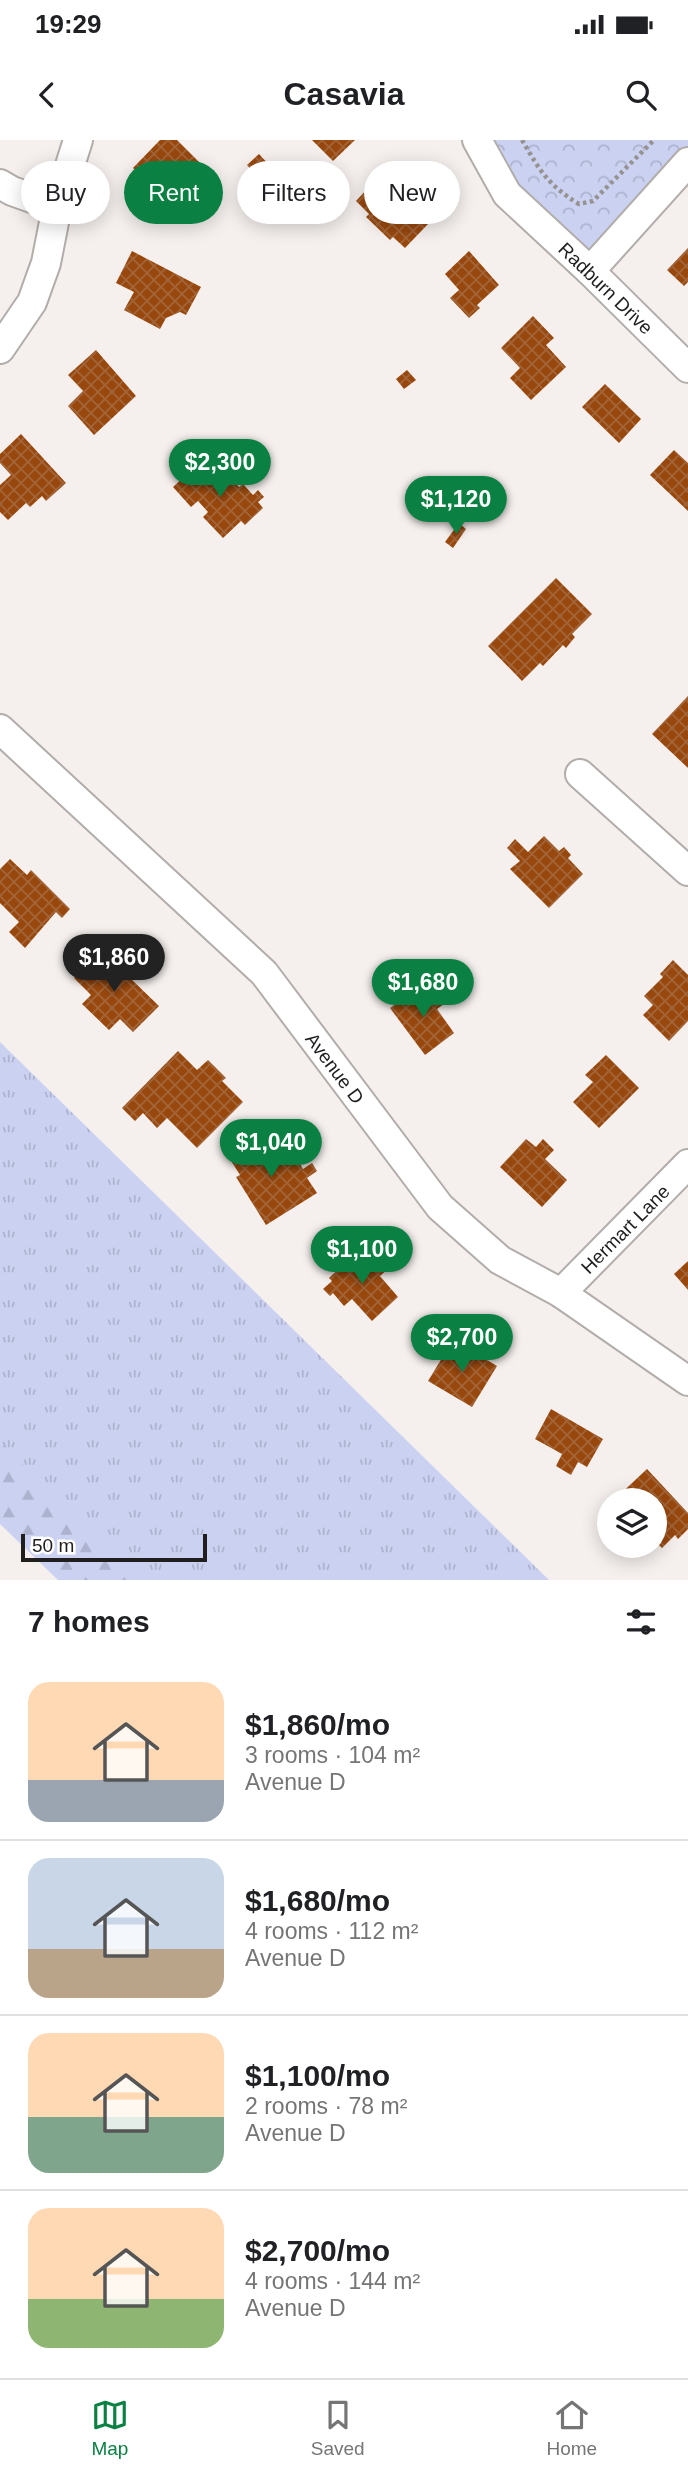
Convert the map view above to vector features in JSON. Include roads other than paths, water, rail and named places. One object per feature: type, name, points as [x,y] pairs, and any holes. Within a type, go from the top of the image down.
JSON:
[{"type":"street","points":[[71,161],[78,140]]},
{"type":"street","name":"Radburn Drive","points":[[478,140],[507,194],[688,368]]},
{"type":"street","points":[[590,271],[688,162]]},
{"type":"street","points":[[0,184],[21,194]]},
{"type":"street","points":[[0,349],[32,302],[46,263],[54,224]]},
{"type":"street","name":"Avenue D","points":[[0,729],[264,973],[440,1207],[500,1260],[561,1293],[688,1381]]},
{"type":"street","points":[[580,774],[688,871]]},
{"type":"street","name":"Hermart Lane","points":[[561,1293],[688,1164]]}]
